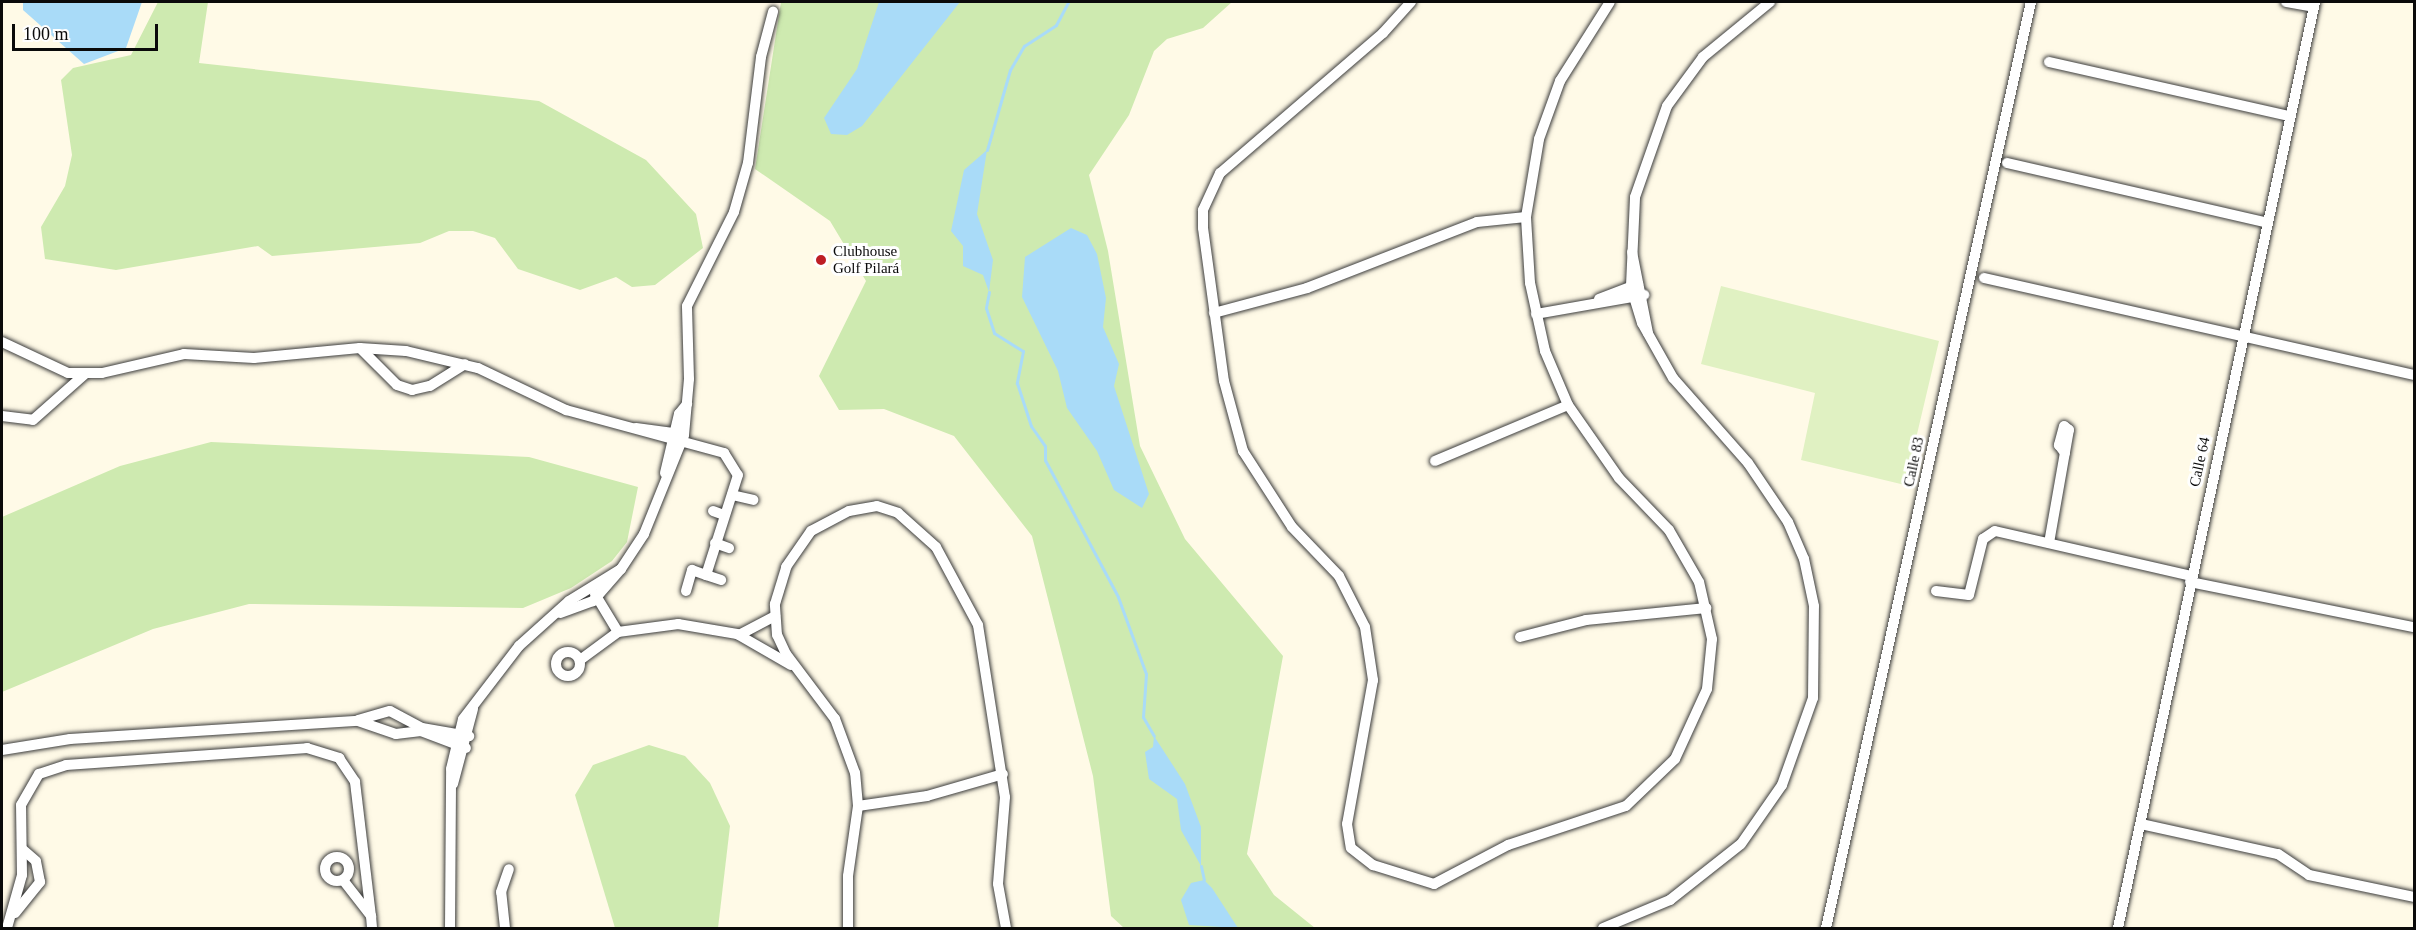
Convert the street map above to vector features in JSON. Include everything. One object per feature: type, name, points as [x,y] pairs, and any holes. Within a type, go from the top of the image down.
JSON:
[{"type":"street","points":[[1411,2],[1383,33],[1220,173],[1203,210],[1224,381],[1243,451],[1292,527],[1339,576],[1365,627],[1373,680],[1347,836],[1361,859],[1434,884],[1508,845],[1626,806],[1675,759],[1697,718],[1712,662],[1706,608],[1688,557],[1618,478],[1568,405],[1536,314],[1526,217],[1548,111],[1575,53],[1610,2]]},
{"type":"street","points":[[1603,928],[1650,912],[1693,886],[1756,827],[1800,745],[1817,660],[1811,585],[1788,522],[1749,463],[1685,394],[1648,333],[1632,291],[1632,251],[1641,167],[1667,106],[1703,57],[1770,2]]},
{"type":"street","name":"Calle 83","points":[[1826,928],[2031,2]]},
{"type":"street","points":[[2286,2],[2314,4]]},
{"type":"street","name":"Calle 64","points":[[2118,928],[2241,335],[2314,4]]},
{"type":"street","points":[[450,928],[453,785],[464,734],[473,709],[519,646],[560,613],[594,593],[621,569],[644,534],[687,404],[687,306],[734,212],[748,163],[761,57],[773,12]]},
{"type":"street","points":[[2049,62],[2289,116]]},
{"type":"street","points":[[2007,163],[2265,222]]},
{"type":"street","points":[[1214,313],[1307,288],[1477,222],[1526,217]]},
{"type":"street","points":[[1632,251],[1643,289],[1648,333]]},
{"type":"street","points":[[1984,278],[2415,375]]},
{"type":"street","points":[[1536,314],[1643,289]]},
{"type":"street","points":[[2,342],[50,368],[85,374],[184,354],[254,358],[360,348],[465,364],[510,380],[566,410],[677,438],[724,453],[738,475],[715,543],[706,556],[706,575]]},
{"type":"street","points":[[360,348],[397,385],[412,390],[430,386],[465,364]]},
{"type":"street","points":[[2,416],[33,420],[85,374]]},
{"type":"street","points":[[1435,461],[1568,405]]},
{"type":"street","points":[[2049,543],[2065,453]]},
{"type":"street","points":[[724,478],[735,483]]},
{"type":"street","points":[[732,495],[753,500]]},
{"type":"street","points":[[848,928],[848,876],[858,806],[855,773],[836,719],[796,669],[777,635],[775,616],[778,584],[811,531],[864,507],[898,513],[936,547],[973,611],[1003,774],[998,884],[1006,928]]},
{"type":"street","points":[[713,511],[724,515]]},
{"type":"street","points":[[1936,591],[1969,595],[1983,539],[1991,532],[2049,543],[2191,579],[2415,627]]},
{"type":"street","points":[[715,543],[729,548]]},
{"type":"street","points":[[686,591],[692,570],[722,579]]},
{"type":"street","points":[[594,593],[618,632]]},
{"type":"street","points":[[1520,637],[1586,621],[1706,608]]},
{"type":"street","points":[[739,635],[775,616]]},
{"type":"street","points":[[580,660],[618,632],[678,624],[739,635],[796,669]]},
{"type":"street","points":[[2,750],[70,739],[358,720],[390,711],[422,728],[464,734]]},
{"type":"street","points":[[358,720],[396,735],[421,731],[461,747]]},
{"type":"street","points":[[15,913],[22,849],[24,795],[32,780],[48,769],[326,750],[349,768],[355,782],[372,928]]},
{"type":"street","points":[[858,806],[919,798],[1003,774]]},
{"type":"street","points":[[2141,824],[2278,854],[2309,875],[2415,897]]},
{"type":"street","points":[[7,928],[15,913],[40,882],[36,861],[22,849]]},
{"type":"street","points":[[505,928],[501,892],[509,869]]},
{"type":"street","points":[[343,880],[370,915]]},
{"type":"green space","points":[[158,2],[208,2],[199,63],[539,101],[646,160],[696,214],[703,248],[655,285],[632,287],[616,277],[580,290],[518,269],[495,238],[473,231],[449,231],[420,243],[272,256],[258,246],[116,270],[45,259],[41,227],[65,186],[72,155],[61,80],[73,68],[131,55]]},
{"type":"green space","points":[[781,2],[1232,2],[1203,28],[1167,39],[1154,51],[1129,115],[1089,175],[1108,251],[1140,446],[1185,539],[1283,656],[1247,854],[1274,895],[1315,928],[1124,928],[1111,916],[1093,776],[1032,536],[954,436],[884,409],[839,410],[819,376],[866,281],[830,221],[755,169]]},
{"type":"green space","points":[[1721,286],[1939,341],[1905,485],[1801,460],[1815,393],[1701,364]]},
{"type":"green space","points":[[211,442],[529,457],[638,487],[627,542],[612,561],[571,588],[523,608],[249,604],[153,629],[2,692],[2,517],[120,466]]},
{"type":"green space","points":[[649,745],[685,756],[710,783],[730,826],[718,928],[615,928],[575,795],[593,765]]},
{"type":"water","points":[[23,2],[142,2],[126,48],[84,64],[23,10]]},
{"type":"water","points":[[879,2],[960,2],[862,126],[847,135],[831,134],[824,118],[857,69]]},
{"type":"water","points":[[987,150],[977,214],[993,260],[989,292],[983,275],[963,266],[963,246],[951,231],[964,170]]},
{"type":"water","points":[[1071,228],[1087,235],[1097,254],[1106,298],[1103,327],[1119,364],[1114,386],[1149,494],[1142,508],[1114,490],[1097,451],[1067,408],[1058,371],[1022,297],[1025,257]]},
{"type":"water","points":[[1154,736],[1185,784],[1201,827],[1201,866],[1181,830],[1177,799],[1149,779],[1145,752],[1153,747]]},
{"type":"water","points":[[1204,880],[1212,888],[1238,928],[1189,925],[1181,900],[1191,883]]},
{"type":"waterway","points":[[987,150],[1010,70],[1024,46],[1056,25],[1068,2]]},
{"type":"waterway","points":[[989,292],[986,308],[994,333],[1023,351],[1017,383],[1031,426],[1045,446],[1045,460],[1118,597],[1146,674],[1143,717],[1154,736]]},
{"type":"waterway","points":[[1201,866],[1204,880]]},
{"type":"place","name":"Clubhouse Golf Pilará","points":[[821,260]]}]
